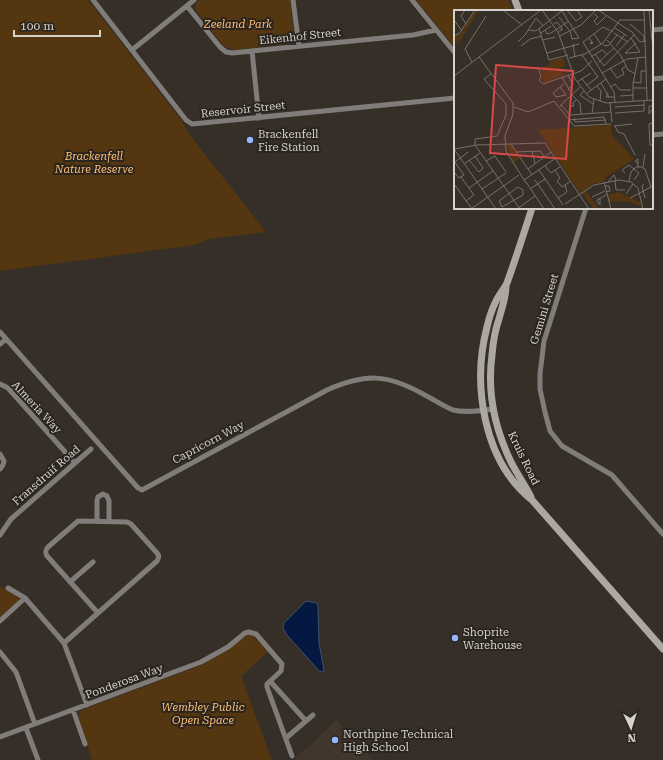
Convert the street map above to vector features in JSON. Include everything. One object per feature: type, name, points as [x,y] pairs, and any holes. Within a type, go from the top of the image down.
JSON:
[{"type":"street","name":"Reservoir Street","points":[[93,0],[186,120],[190,123],[197,124],[454,98]]},
{"type":"street","points":[[132,50],[194,0]]},
{"type":"street","points":[[293,0],[299,46]]},
{"type":"street","points":[[412,0],[454,52]]},
{"type":"street","points":[[515,0],[519,10]]},
{"type":"street","name":"Eikenhof Street","points":[[187,6],[223,50],[232,53],[413,35],[436,30]]},
{"type":"street","points":[[653,30],[663,29]]},
{"type":"street","points":[[252,51],[259,118]]},
{"type":"street","points":[[653,79],[663,78]]},
{"type":"street","points":[[653,135],[663,134]]},
{"type":"street","name":"Kruis Road","points":[[532,209],[506,284],[495,303],[487,326],[482,349],[481,380],[483,411],[495,450],[507,472],[521,491],[532,500],[663,649]]},
{"type":"street","name":"Gemini Street","points":[[586,209],[544,341],[540,374],[540,389],[545,412],[550,431],[562,446],[612,475],[663,534]]},
{"type":"street","name":"Kruis Road","points":[[506,284],[506,298],[495,332],[491,356],[490,379],[493,409],[503,442],[512,463],[532,500]]},
{"type":"street","name":"Capricorn Way","points":[[0,332],[138,488],[142,490],[342,383],[372,378],[393,380],[454,410],[464,412],[483,411]]},
{"type":"street","points":[[0,344],[6,339]]},
{"type":"street","name":"Almeria Way","points":[[0,384],[8,388],[75,463]]},
{"type":"street","points":[[483,411],[493,409]]},
{"type":"street","name":"Fransdruif Road","points":[[0,535],[11,519],[91,449]]},
{"type":"street","points":[[0,454],[4,461],[0,469]]},
{"type":"street","points":[[97,521],[97,500],[98,497],[103,494],[108,498],[109,521]]},
{"type":"street","points":[[64,643],[157,561],[157,553],[131,524],[124,521],[79,521],[46,550],[47,556],[98,613]]},
{"type":"street","points":[[70,582],[93,562]]},
{"type":"street","points":[[8,588],[25,598],[64,643],[87,705]]},
{"type":"street","points":[[0,621],[25,598]]},
{"type":"street","name":"Ponderosa Way","points":[[0,737],[201,662],[219,653],[245,633],[250,632],[256,634],[282,664],[281,671],[270,681]]},
{"type":"street","points":[[0,652],[16,672],[35,724]]},
{"type":"street","points":[[292,756],[267,687],[270,681],[306,721]]},
{"type":"street","points":[[73,710],[85,744]]},
{"type":"street","points":[[286,738],[313,715]]},
{"type":"street","points":[[26,728],[38,760]]},
{"type":"shaded area","name":"Northpine Technical High School","points":[[337,720],[373,760],[294,760]]},
{"type":"green space","name":"Brackenfell Nature Reserve","points":[[0,0],[88,0],[182,121],[189,134],[266,232],[209,239],[195,245],[0,271]]},
{"type":"green space","name":"Zeeland Park","points":[[199,0],[290,0],[294,37],[290,42],[285,44],[233,50],[223,45],[196,11],[195,5]]},
{"type":"green space","points":[[416,0],[508,0],[513,10],[454,10],[454,47]]},
{"type":"green space","points":[[0,587],[18,596],[19,599],[18,602],[0,617]]},
{"type":"green space","name":"Wembley Public Open Space","points":[[249,634],[253,636],[268,652],[241,676],[272,760],[92,760],[78,717],[79,711],[202,665],[226,651]]},
{"type":"water","points":[[306,601],[317,603],[318,607],[319,643],[324,670],[323,672],[319,671],[286,634],[283,628],[284,623]]},
{"type":"place","name":"Brackenfell Fire Station","points":[[250,140]]},
{"type":"place","name":"Shoprite Warehouse","points":[[455,638]]},
{"type":"place","name":"Northpine Technical High School","points":[[335,740]]}]
